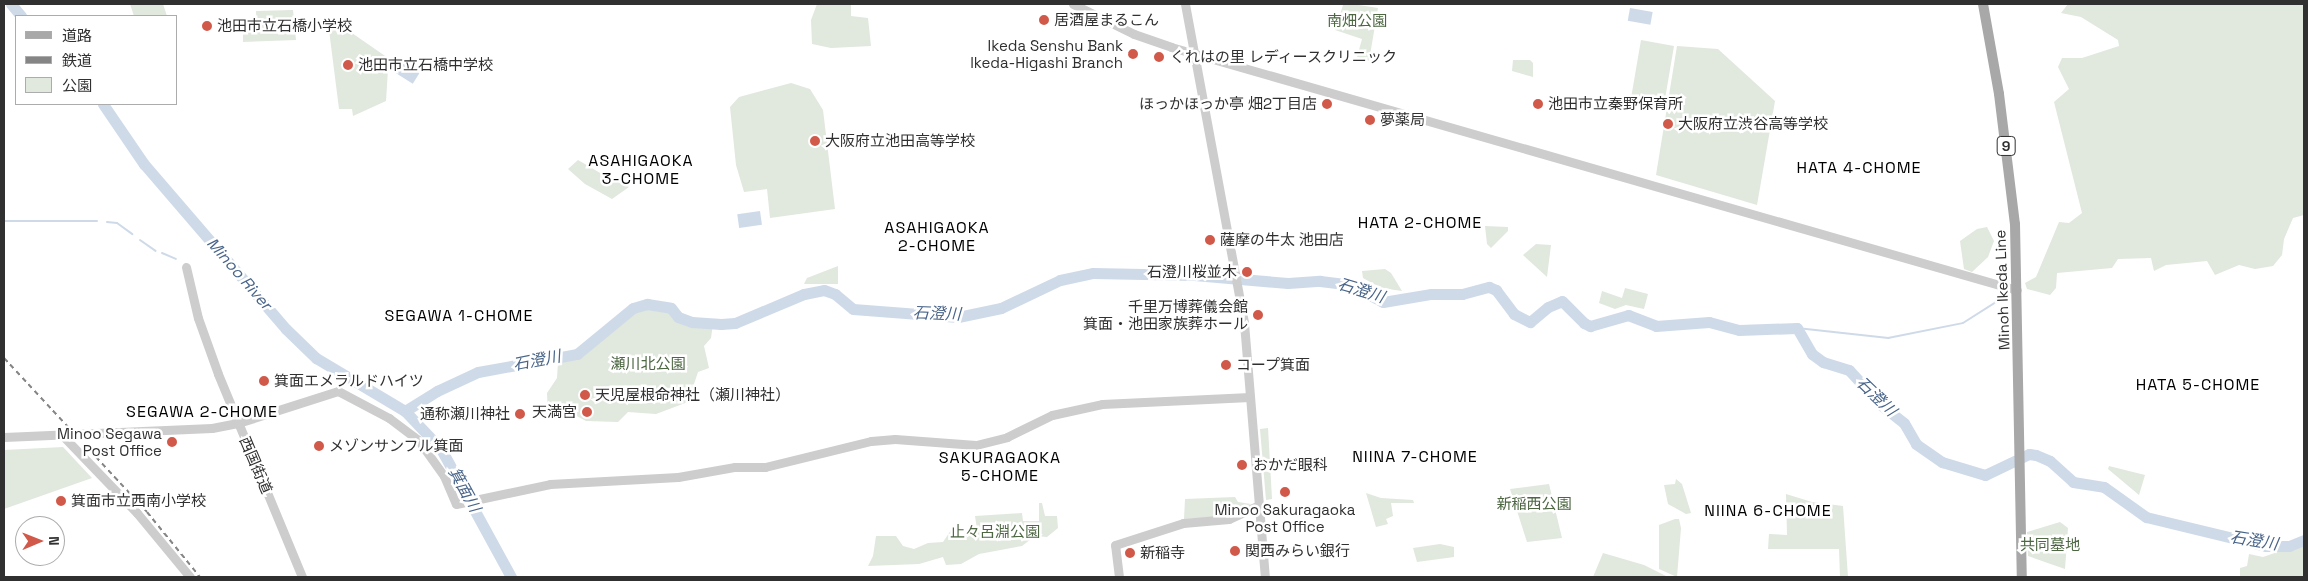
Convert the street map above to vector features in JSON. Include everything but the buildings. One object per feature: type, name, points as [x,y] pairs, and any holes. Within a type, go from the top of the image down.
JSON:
[{"type":"main road","name":"Minoh Ikeda Line","points":[[1983,4],[1999,94],[2014,214],[2022,577]]},
{"type":"street","points":[[1073,4],[1134,34],[1194,53],[2017,290]]},
{"type":"street","points":[[1185,4],[1244,323],[1265,577]]},
{"type":"street","name":"西国街道","points":[[186,267],[205,339],[302,577]]},
{"type":"street","points":[[4,437],[198,429],[238,423],[308,398],[342,392],[398,424],[419,441],[444,476],[456,504],[550,484],[678,477],[735,467],[765,467],[886,439],[976,445],[1007,437],[1052,416],[1102,404],[1250,397]]},
{"type":"street","points":[[62,434],[137,513],[190,577]]},
{"type":"street","points":[[1119,577],[1115,545],[1183,523],[1229,519],[1259,505]]},
{"type":"green space","points":[[130,4],[163,4],[167,15],[134,15]]},
{"type":"green space","points":[[817,4],[851,5],[851,16],[868,18],[871,46],[831,48],[812,44],[811,20]]},
{"type":"green space","name":"南畑公園","points":[[1352,4],[1378,8],[1369,61],[1357,57],[1362,39],[1335,30],[1343,5]]},
{"type":"green space","points":[[2068,4],[2304,4],[2304,215],[2293,218],[2284,239],[2282,255],[2273,266],[2255,269],[2239,265],[2215,275],[2207,261],[2166,265],[2154,271],[2151,258],[2118,259],[2112,268],[2057,273],[2056,288],[2050,295],[2027,289],[2025,283],[2036,277],[2059,222],[2069,223],[2082,213],[2054,102],[2069,89],[2058,67],[2062,58],[2082,58],[2119,46],[2118,40],[2081,17],[2061,13]]},
{"type":"green space","points":[[293,10],[296,40],[243,42],[243,32],[257,32],[256,11]]},
{"type":"green space","points":[[336,22],[388,58],[384,67],[388,69],[386,101],[353,116],[352,109],[339,109],[329,30]]},
{"type":"green space","points":[[1641,40],[1674,46],[1665,99],[1640,95],[1638,105],[1630,104]]},
{"type":"green space","points":[[1677,46],[1718,49],[1775,101],[1757,205],[1656,175]]},
{"type":"green space","points":[[1513,60],[1530,60],[1533,63],[1533,77],[1512,71]]},
{"type":"green space","points":[[791,83],[810,89],[823,110],[835,209],[770,218],[767,189],[744,192],[736,165],[730,107],[739,97]]},
{"type":"green space","points":[[578,160],[629,187],[612,199],[585,184],[568,169]]},
{"type":"green space","points":[[1485,226],[1508,227],[1508,231],[1491,248],[1487,244]]},
{"type":"green space","points":[[1987,227],[1994,241],[1988,257],[1972,272],[1964,269],[1960,241],[1977,229]]},
{"type":"green space","points":[[1536,244],[1551,245],[1547,277],[1523,255]]},
{"type":"green space","points":[[838,266],[838,284],[804,284],[807,278]]},
{"type":"green space","points":[[1385,269],[1391,273],[1402,291],[1381,288],[1363,278],[1362,271]]},
{"type":"green space","points":[[1625,288],[1648,294],[1644,309],[1626,305],[1615,309],[1599,303],[1602,291],[1622,298]]},
{"type":"green space","name":"瀬川北公園","points":[[647,304],[663,307],[692,322],[713,324],[711,338],[704,346],[709,368],[698,372],[688,402],[656,414],[628,412],[618,422],[586,421],[573,414],[548,417],[547,393],[557,378],[558,362],[588,348],[619,324],[630,310]]},
{"type":"green space","points":[[1268,428],[1272,499],[1266,500],[1260,429]]},
{"type":"green space","points":[[63,447],[92,478],[4,509],[4,450]]},
{"type":"green space","points":[[2109,466],[2145,475],[2139,495],[2108,469]]},
{"type":"green space","points":[[1676,479],[1682,484],[1691,513],[1686,514],[1668,504],[1664,485],[1675,484]]},
{"type":"green space","name":"新稲西公園","points":[[1549,484],[1562,538],[1527,542],[1510,489]]},
{"type":"green space","points":[[1366,493],[1381,498],[1413,500],[1414,503],[1391,503],[1393,516],[1386,519],[1388,524],[1376,527]]},
{"type":"green space","points":[[1786,494],[1812,502],[1843,506],[1848,577],[1840,577],[1839,549],[1768,549],[1769,534],[1787,535]]},
{"type":"green space","points":[[1235,497],[1238,502],[1251,504],[1224,517],[1184,519],[1185,499]]},
{"type":"green space","name":"止々呂淵公園","points":[[1039,503],[1042,503],[1045,516],[1057,516],[1058,528],[1047,537],[1035,536],[1022,546],[979,554],[961,564],[946,565],[943,557],[919,564],[868,566],[873,556],[876,536],[896,536],[903,546],[914,549],[928,543],[943,542],[953,527],[960,536],[977,529],[975,516],[1022,513],[1023,521],[1039,521]]},
{"type":"green space","points":[[1679,519],[1681,528],[1677,577],[1659,569],[1659,525]]},
{"type":"green space","name":"共同墓地","points":[[2060,522],[2068,528],[2065,569],[2028,556],[2027,532]]},
{"type":"green space","points":[[2304,543],[2304,577],[2240,577],[2240,568],[2247,566],[2249,554],[2263,557]]},
{"type":"green space","points":[[1440,544],[1454,547],[1454,557],[1417,562],[1413,548]]},
{"type":"green space","points":[[1603,553],[1644,565],[1668,577],[1593,577]]},
{"type":"water","points":[[1630,8],[1653,12],[1650,25],[1628,21]]},
{"type":"water","points":[[401,61],[420,73],[413,84],[394,72]]},
{"type":"water","points":[[760,211],[762,225],[739,228],[737,214]]},
{"type":"waterway","name":"Minoo River","points":[[11,4],[20,15]]},
{"type":"waterway","name":"Minoo River","points":[[104,105],[144,164],[286,329],[316,358],[405,411],[441,449],[511,577]]},
{"type":"waterway","points":[[4,221],[97,221]]},
{"type":"waterway","points":[[107,222],[117,223],[132,234]]},
{"type":"waterway","points":[[140,240],[156,251]]},
{"type":"waterway","points":[[162,253],[176,259]]},
{"type":"waterway","name":"石澄川","points":[[405,411],[437,391],[478,372],[577,354],[633,308],[647,304],[671,308],[678,317],[692,322],[735,323],[804,294],[824,290],[835,294],[853,309],[958,317],[1001,308],[1060,280],[1093,273],[1194,275],[1288,283],[1320,281],[1351,285],[1383,302],[1431,294],[1462,294],[1489,287],[1496,290],[1514,314],[1530,322],[1548,307],[1562,301],[1584,323],[1590,326],[1628,315],[1656,326],[1709,322],[1739,330],[1797,328],[1812,354],[1823,362],[1849,370],[1881,405],[1904,423],[1916,444],[1942,462],[1985,475],[2029,454],[2036,455],[2050,461],[2073,482],[2104,487],[2146,517],[2266,546],[2289,546],[2304,540]]},
{"type":"waterway","points":[[1797,328],[1888,338],[1963,323],[2007,295]]},
{"type":"railway","points":[[4,358],[147,512],[200,577]]},
{"type":"place","name":"居酒屋まるこん","points":[[1044,20]]},
{"type":"place","name":"池田市立石橋小学校","points":[[207,26]]},
{"type":"place","name":"Ikeda Senshu Bank Ikeda-Higashi Branch","points":[[1133,54]]},
{"type":"place","name":"くれはの里 レディースクリニック","points":[[1159,57]]},
{"type":"place","name":"池田市立石橋中学校","points":[[348,65]]},
{"type":"place","name":"ほっかほっか亭 畑2丁目店","points":[[1327,104]]},
{"type":"place","name":"池田市立秦野保育所","points":[[1538,104]]},
{"type":"place","name":"夢薬局","points":[[1370,120]]},
{"type":"place","name":"大阪府立渋谷高等学校","points":[[1668,124]]},
{"type":"place","name":"大阪府立池田高等学校","points":[[815,141]]},
{"type":"place","name":"薩摩の牛太 池田店","points":[[1210,240]]},
{"type":"place","name":"石澄川桜並木","points":[[1247,272]]},
{"type":"place","name":"千里万博葬儀会館 箕面・池田家族葬ホール","points":[[1258,315]]},
{"type":"place","name":"コープ箕面","points":[[1226,365]]},
{"type":"place","name":"箕面エメラルドハイツ","points":[[264,381]]},
{"type":"place","name":"天児屋根命神社（瀬川神社）","points":[[585,395]]},
{"type":"place","name":"天満宮","points":[[587,412]]},
{"type":"place","name":"通称瀬川神社","points":[[520,414]]},
{"type":"place","name":"Minoo Segawa Post Office","points":[[172,442]]},
{"type":"place","name":"メゾンサンフル箕面","points":[[319,446]]},
{"type":"place","name":"おかだ眼科","points":[[1242,465]]},
{"type":"place","name":"Minoo Sakuragaoka Post Office","points":[[1285,492]]},
{"type":"place","name":"箕面市立西南小学校","points":[[61,501]]},
{"type":"place","name":"関西みらい銀行","points":[[1235,551]]},
{"type":"place","name":"新稲寺","points":[[1130,553]]},
{"type":"district","name":"HATA 4-CHOME","points":[[1859,168]]},
{"type":"district","name":"ASAHIGAOKA 3-CHOME","points":[[641,170]]},
{"type":"district","name":"HATA 2-CHOME","points":[[1420,223]]},
{"type":"district","name":"ASAHIGAOKA 2-CHOME","points":[[937,237]]},
{"type":"district","name":"SEGAWA 1-CHOME","points":[[459,316]]},
{"type":"district","name":"HATA 5-CHOME","points":[[2198,385]]},
{"type":"district","name":"SEGAWA 2-CHOME","points":[[202,412]]},
{"type":"district","name":"NIINA 7-CHOME","points":[[1415,457]]},
{"type":"district","name":"SAKURAGAOKA 5-CHOME","points":[[1000,467]]},
{"type":"district","name":"NIINA 6-CHOME","points":[[1768,511]]},
{"type":"water label","name":"箕面川","points":[[464,490]]}]
